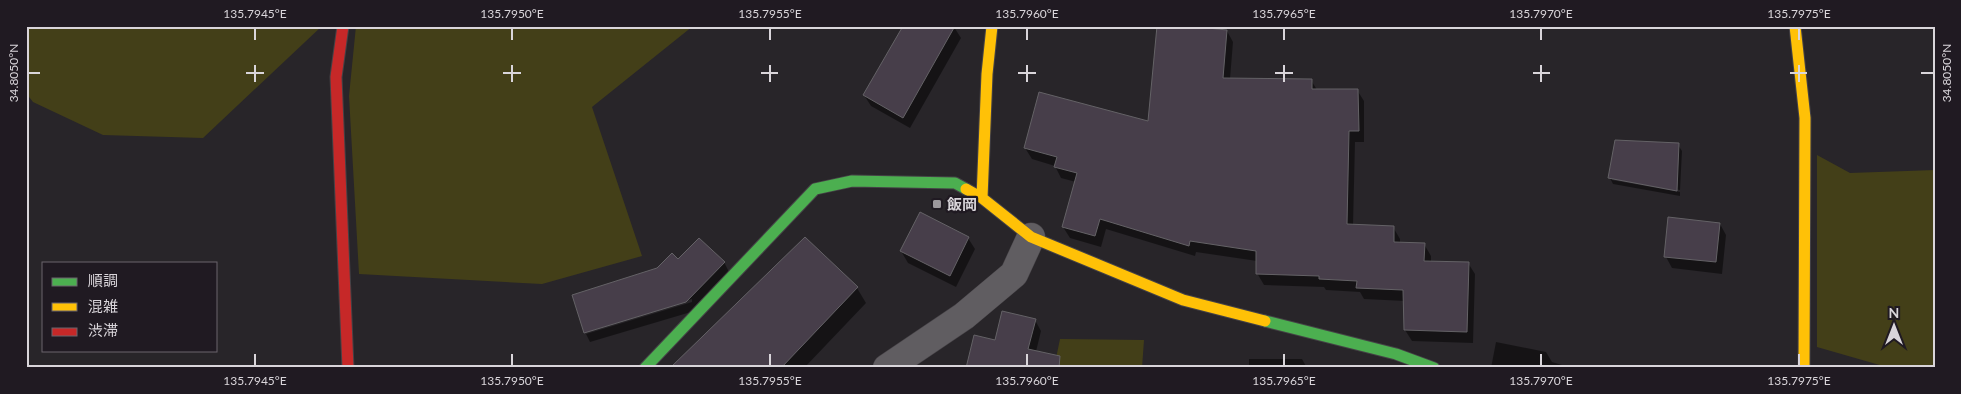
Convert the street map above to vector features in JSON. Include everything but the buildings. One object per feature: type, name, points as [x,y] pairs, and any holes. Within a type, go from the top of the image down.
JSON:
[{"type":"street","points":[[343,26],[336,77],[348,368]]},
{"type":"street","points":[[982,198],[987,74],[992,26]]},
{"type":"street","points":[[1795,26],[1805,118],[1804,368]]},
{"type":"street","points":[[645,368],[815,190],[852,181],[955,183],[982,198],[1031,237],[1183,300],[1396,354],[1434,368]]},
{"type":"street","points":[[887,368],[964,316],[1014,274],[1031,237]]},
{"type":"shaded area","points":[[26,26],[322,26],[203,138],[103,135],[33,102],[26,93]]},
{"type":"shaded area","points":[[356,26],[693,26],[592,107],[642,256],[542,284],[359,274],[349,96]]},
{"type":"shaded area","points":[[1817,155],[1850,173],[1935,170],[1935,368],[1890,368],[1817,347]]},
{"type":"shaded area","points":[[1060,339],[1144,340],[1142,368],[1054,368]]},
{"type":"traffic: fast","points":[[645,368],[815,189],[852,181],[955,183],[966,189]]},
{"type":"traffic: fast","points":[[1265,321],[1396,354],[1434,368]]},
{"type":"traffic: slow","points":[[982,198],[987,74],[992,26]]},
{"type":"traffic: slow","points":[[1795,26],[1805,118],[1804,368]]},
{"type":"traffic: slow","points":[[966,189],[982,198],[1031,237],[1183,300],[1265,321]]},
{"type":"traffic: jam","points":[[343,26],[336,77],[348,368]]},
{"type":"place","name":"飯岡","points":[[937,204]]}]
